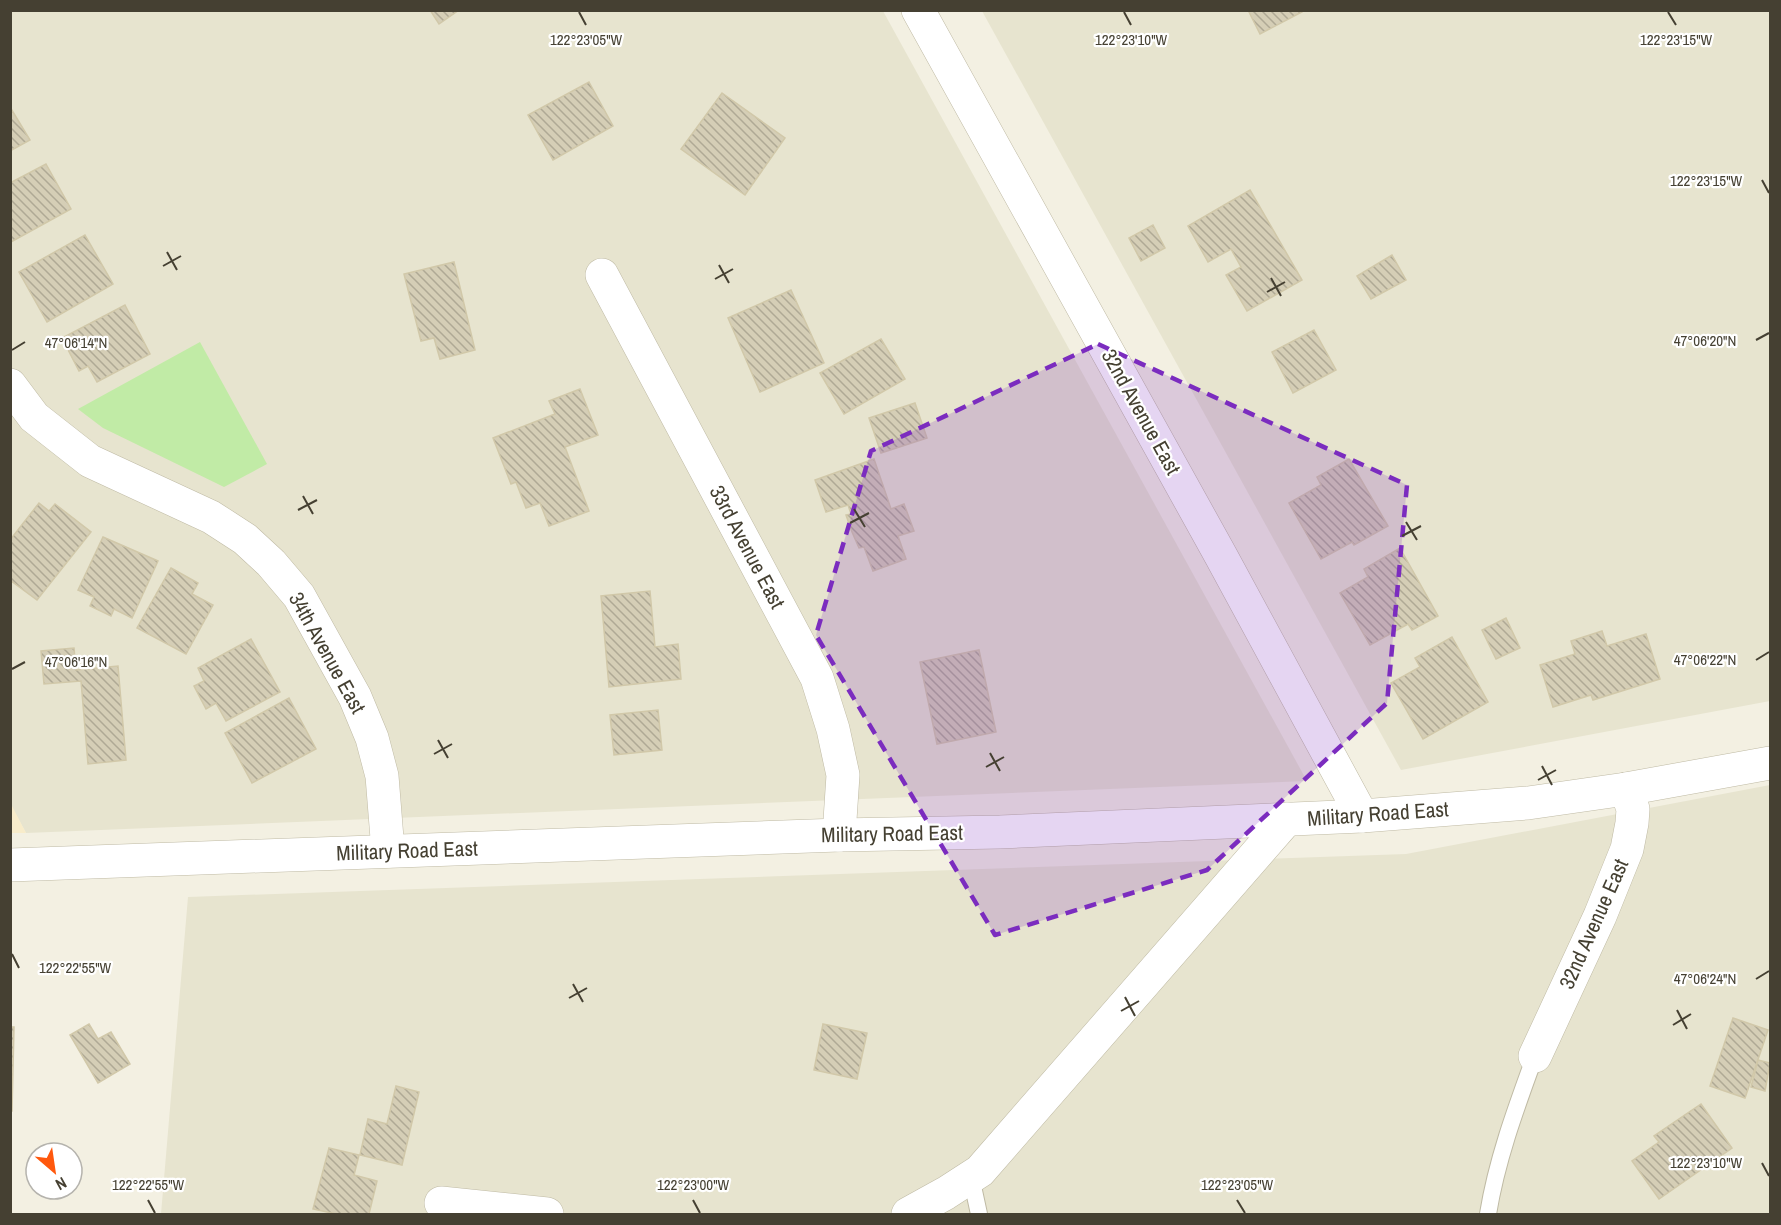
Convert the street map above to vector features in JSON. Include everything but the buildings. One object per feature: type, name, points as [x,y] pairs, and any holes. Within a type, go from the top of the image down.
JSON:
[{"type":"street","name":"32nd Avenue East","points":[[918,10],[1215,545],[1362,816]]},
{"type":"street","name":"33rd Avenue East","points":[[602,274],[817,678],[833,729],[843,775],[839,835]]},
{"type":"street","name":"34th Avenue East","points":[[10,385],[34,417],[66,444],[90,461],[211,517],[245,539],[271,563],[299,596],[355,697],[372,738],[382,776],[388,851]]},
{"type":"street","name":"Military Road East","points":[[10,865],[839,835],[999,832],[1362,816],[1528,803],[1626,789],[1770,763]]},
{"type":"street","name":"32nd Avenue East","points":[[1535,1056],[1600,916],[1627,849],[1633,809],[1626,789]]},
{"type":"street","points":[[908,1215],[980,1171],[1287,819]]},
{"type":"street","points":[[441,1203],[547,1215]]},
{"type":"lane","points":[[1488,1215],[1502,1148],[1535,1056]]},
{"type":"lane","points":[[970,1177],[979,1215]]},
{"type":"highlighted area","points":[[1098,344],[1407,485],[1387,703],[1207,870],[995,935],[816,635],[871,451]]},
{"type":"shaded area","points":[[10,11],[883,11],[1307,781],[26,833],[10,804]]},
{"type":"shaded area","points":[[982,11],[1770,11],[1770,701],[1401,770]]},
{"type":"shaded area","points":[[1770,785],[1770,1214],[161,1214],[188,897],[1406,854]]},
{"type":"shaded area","points":[[11,804],[26,833],[11,833]]},
{"type":"green space","points":[[200,342],[267,464],[224,487],[103,428],[78,409]]}]
